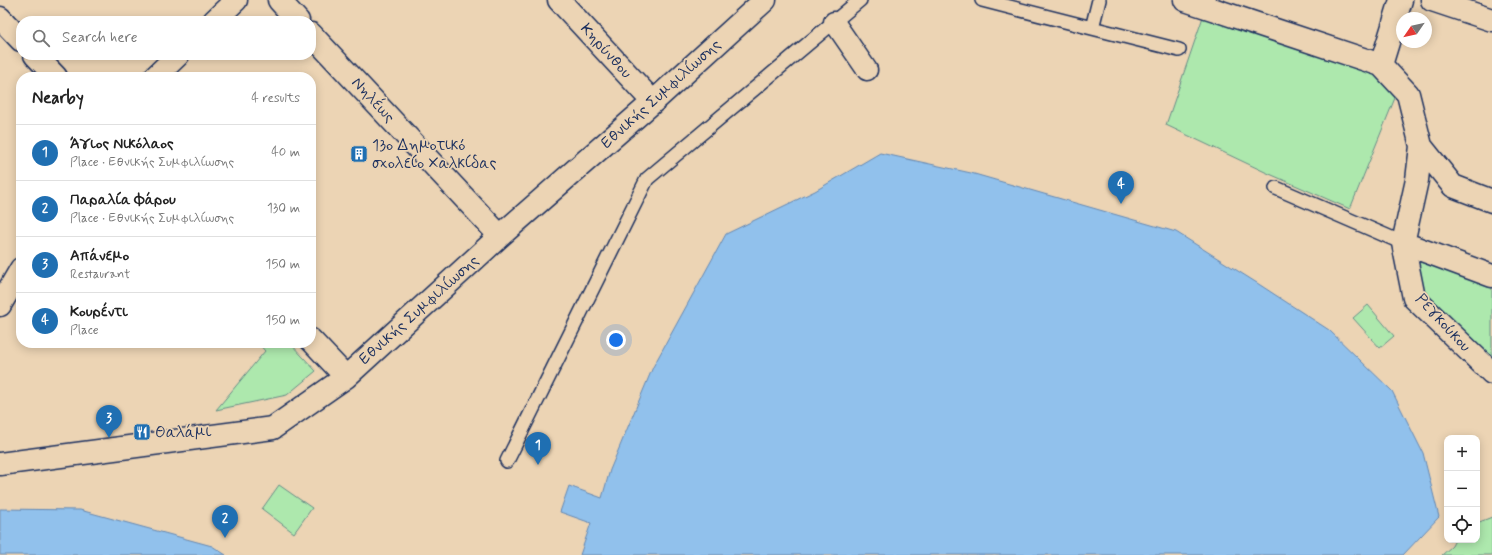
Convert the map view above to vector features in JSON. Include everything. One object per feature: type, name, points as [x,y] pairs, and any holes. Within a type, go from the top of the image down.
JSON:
[{"type":"street","points":[[219,16],[236,0]]},
{"type":"street","points":[[279,0],[293,16]]},
{"type":"street","name":"Κηρύνθου","points":[[559,0],[653,102]]},
{"type":"street","name":"Εθνικής Συμφιλίωσης","points":[[0,464],[273,428],[346,377],[500,236],[653,102],[765,0]]},
{"type":"street","points":[[1185,0],[1381,65],[1408,94],[1422,146],[1453,186],[1492,201]]},
{"type":"street","points":[[1381,65],[1401,0]]},
{"type":"street","points":[[1432,0],[1492,20]]},
{"type":"street","points":[[0,18],[16,35]]},
{"type":"street","points":[[834,22],[868,70]]},
{"type":"street","name":"Νηλέως","points":[[316,39],[500,236]]},
{"type":"street","points":[[40,60],[51,72]]},
{"type":"street","points":[[160,72],[173,60]]},
{"type":"street","points":[[1422,146],[1417,180],[1403,243],[1492,276]]},
{"type":"street","name":"Ρεγκούκου","points":[[1403,243],[1414,298],[1492,373]]},
{"type":"street","points":[[0,305],[16,278]]},
{"type":"street","points":[[316,345],[346,377]]},
{"type":"lane","points":[[507,461],[647,179],[860,0]]},
{"type":"lane","points":[[982,0],[1180,50]]},
{"type":"lane","points":[[1092,28],[1099,0]]},
{"type":"lane","points":[[1276,188],[1403,243]]},
{"type":"green space","points":[[1204,14],[1373,71],[1397,93],[1350,209],[1265,172],[1166,125]]},
{"type":"green space","points":[[1403,243],[1492,276],[1492,369],[1414,298]]},
{"type":"green space","points":[[1368,305],[1394,336],[1380,348],[1353,318]]},
{"type":"green space","points":[[262,348],[295,348],[316,371],[287,395],[216,410],[265,351]]},
{"type":"green space","points":[[279,485],[312,508],[294,533],[262,509]]},
{"type":"green space","points":[[1492,517],[1492,555],[1442,555],[1454,543],[1480,543],[1480,522]]},
{"type":"water","points":[[880,153],[971,173],[1176,232],[1257,283],[1329,330],[1392,391],[1423,453],[1439,517],[1403,555],[580,555],[591,523],[560,512],[569,486],[602,498],[610,470],[653,367],[726,234],[815,191]]},
{"type":"water","points":[[0,509],[80,510],[212,546],[226,555],[0,555]]},
{"type":"place","name":"13ο Δημοτικό σχολείο Χαλκίδας","points":[[359,154]]},
{"type":"place","name":"Κουρέντι","points":[[1121,204]]},
{"type":"place","name":"Θαλάμι","points":[[142,432]]},
{"type":"place","name":"Απάνεμο","points":[[109,438]]},
{"type":"place","name":"Άγιος Νικόλαος","points":[[538,465]]},
{"type":"place","name":"Παραλία Φάρου","points":[[225,538]]}]
